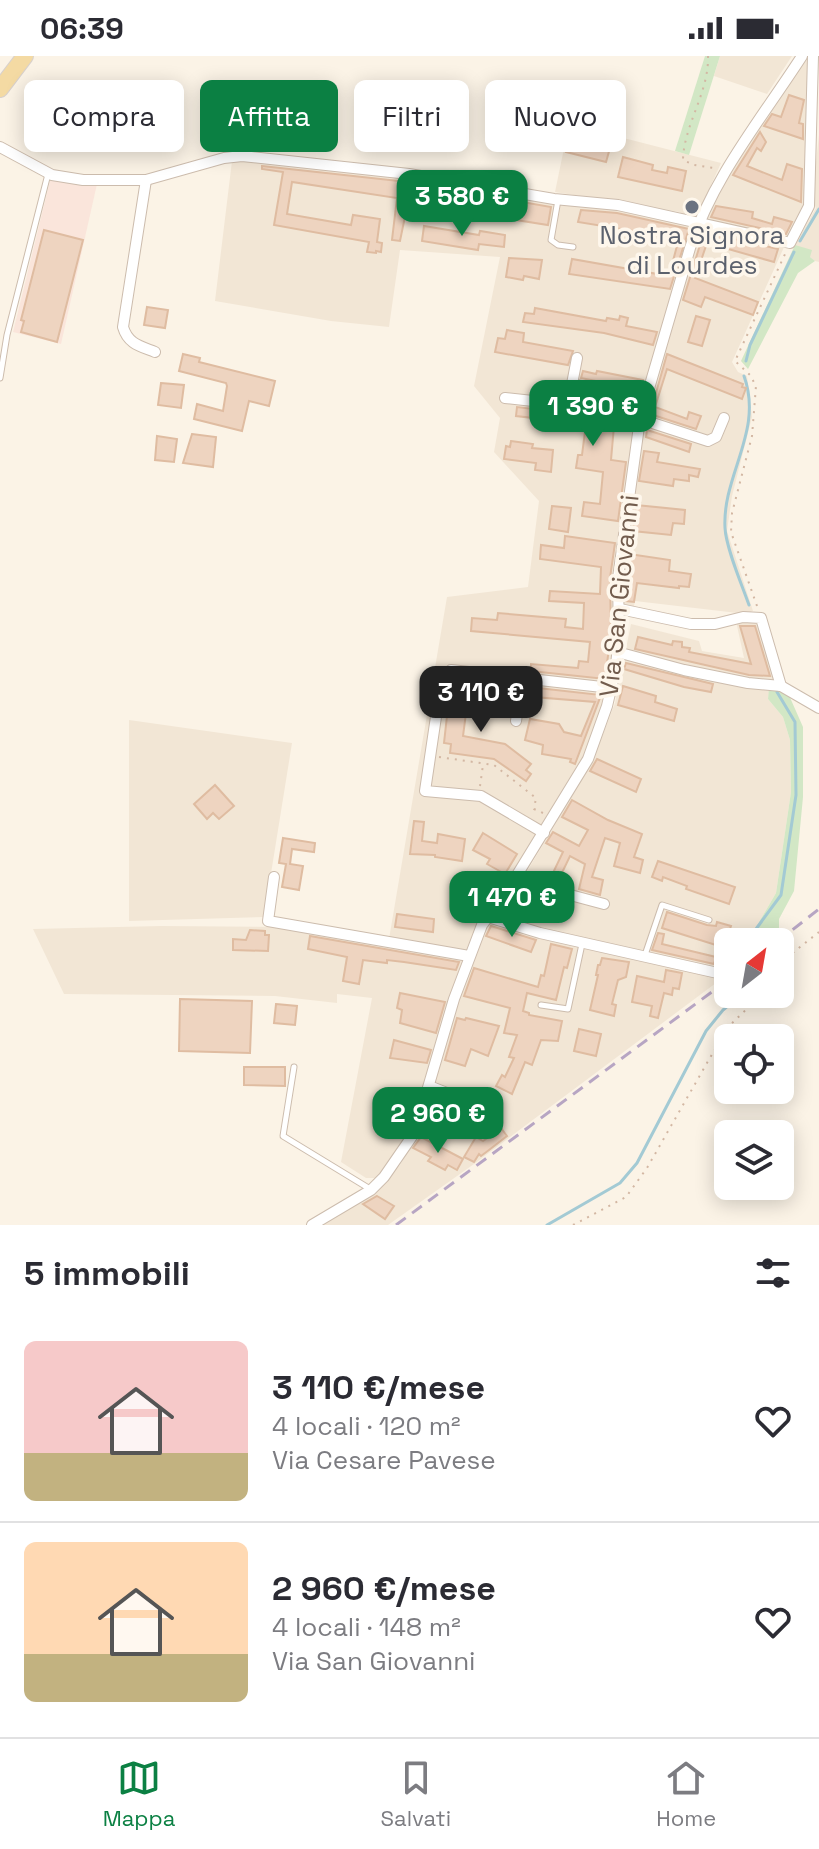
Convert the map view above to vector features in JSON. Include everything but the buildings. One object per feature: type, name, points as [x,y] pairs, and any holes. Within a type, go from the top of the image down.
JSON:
[{"type":"main road","points":[[0,89],[25,56]]},
{"type":"street","name":"Via San Giovanni","points":[[312,1225],[371,1190],[400,1157],[415,1132],[469,956],[488,917],[588,759],[607,706],[617,652],[620,609],[618,578],[645,399],[699,222],[726,173],[802,56]]},
{"type":"street","points":[[0,147],[48,173],[83,180],[146,180],[224,158],[242,156],[409,174],[558,199],[618,205],[790,243],[809,206],[813,56]]},
{"type":"street","points":[[146,180],[123,327],[127,338],[133,343],[155,352]]},
{"type":"street","points":[[572,384],[577,358]]},
{"type":"street","points":[[505,398],[542,402],[572,384],[645,399]]},
{"type":"street","points":[[640,419],[708,441],[716,437],[724,418]]},
{"type":"street","points":[[620,609],[691,624],[715,624],[743,617],[761,618],[781,686]]},
{"type":"street","points":[[617,652],[684,670],[748,683],[781,686],[819,708]]},
{"type":"street","points":[[544,833],[479,795],[425,791],[441,683],[451,670],[611,688]]},
{"type":"street","points":[[441,683],[520,692],[516,721]]},
{"type":"street","points":[[274,877],[268,921],[469,956]]},
{"type":"street","points":[[514,880],[604,904]]},
{"type":"street","points":[[488,917],[540,933],[714,972]]},
{"type":"street","points":[[429,1086],[495,1112]]},
{"type":"lane","points":[[0,378],[7,335],[48,173]]},
{"type":"lane","points":[[558,199],[551,240],[558,245],[573,247]]},
{"type":"lane","points":[[645,956],[662,905],[709,920]]},
{"type":"lane","points":[[541,1005],[568,1009],[582,943]]},
{"type":"lane","points":[[294,1067],[283,1136],[371,1190]]},
{"type":"path","points":[[708,56],[704,86],[683,143],[683,160],[726,173]]},
{"type":"path","points":[[761,618],[731,532],[732,513],[752,436],[756,386],[750,375],[735,361],[790,243]]},
{"type":"path","points":[[430,755],[494,765],[536,798],[534,809],[553,818]]},
{"type":"path","points":[[479,795],[483,764]]},
{"type":"path","points":[[794,952],[819,932]]},
{"type":"path","points":[[573,1225],[626,1197],[647,1168],[727,1028],[748,1008]]},
{"type":"shaded area","points":[[720,56],[792,56],[767,94],[714,76]]},
{"type":"shaded area","points":[[808,56],[811,57],[808,204],[791,239],[702,219],[754,134]]},
{"type":"shaded area","points":[[819,135],[819,262],[795,245],[816,208],[812,198]]},
{"type":"shaded area","points":[[626,139],[721,163],[697,216],[690,218],[681,216],[680,212],[555,192],[563,152],[626,152]]},
{"type":"shaded area","points":[[246,158],[302,162],[610,206],[694,224],[638,406],[615,578],[611,685],[587,756],[467,950],[389,939],[447,597],[528,587],[539,501],[494,452],[500,418],[474,386],[500,257],[400,250],[389,327],[331,321],[215,301],[232,161]]},
{"type":"shaded area","points":[[51,177],[97,184],[61,344],[13,332]]},
{"type":"shaded area","points":[[701,226],[785,245],[732,362],[738,372],[747,376],[752,417],[732,496],[727,531],[753,611],[746,614],[635,601],[634,606],[621,604],[638,438]]},
{"type":"shaded area","points":[[736,621],[755,621],[763,626],[775,678],[770,683],[768,699],[783,717],[790,740],[791,792],[776,893],[756,928],[714,928],[714,984],[388,1225],[323,1225],[376,1190],[400,1165],[420,1130],[452,1015],[475,951],[491,920],[529,868],[598,747],[615,703],[631,624],[699,641],[702,651],[744,658]]},
{"type":"shaded area","points":[[129,720],[292,743],[264,917],[129,921]]},
{"type":"shaded area","points":[[285,927],[465,956],[408,1137],[377,1178],[366,1178],[341,1162],[372,998],[337,994],[337,1003],[275,996],[64,994],[33,929]]},
{"type":"green space","points":[[705,56],[720,56],[689,155],[675,151]]},
{"type":"green space","points":[[795,245],[812,250],[810,257],[815,261],[798,273],[748,369],[741,361]]},
{"type":"green space","points":[[769,688],[788,693],[803,727],[803,797],[794,891],[779,919],[779,928],[756,928],[776,893],[791,792],[790,740],[783,717],[768,699]]},
{"type":"waterway","points":[[800,241],[819,209]]},
{"type":"waterway","points":[[746,361],[750,345],[794,252]]},
{"type":"waterway","points":[[744,376],[749,396],[749,416],[730,490],[725,528],[731,556],[749,605]]},
{"type":"waterway","points":[[757,928],[781,895],[796,795],[795,722],[777,692]]},
{"type":"waterway","points":[[547,1225],[620,1183],[637,1163],[706,1031],[725,1008]]},
{"type":"railway","points":[[794,929],[819,909]]},
{"type":"railway","points":[[396,1225],[714,990]]},
{"type":"place","name":"Nostra Signora di Lourdes","points":[[692,207]]}]
